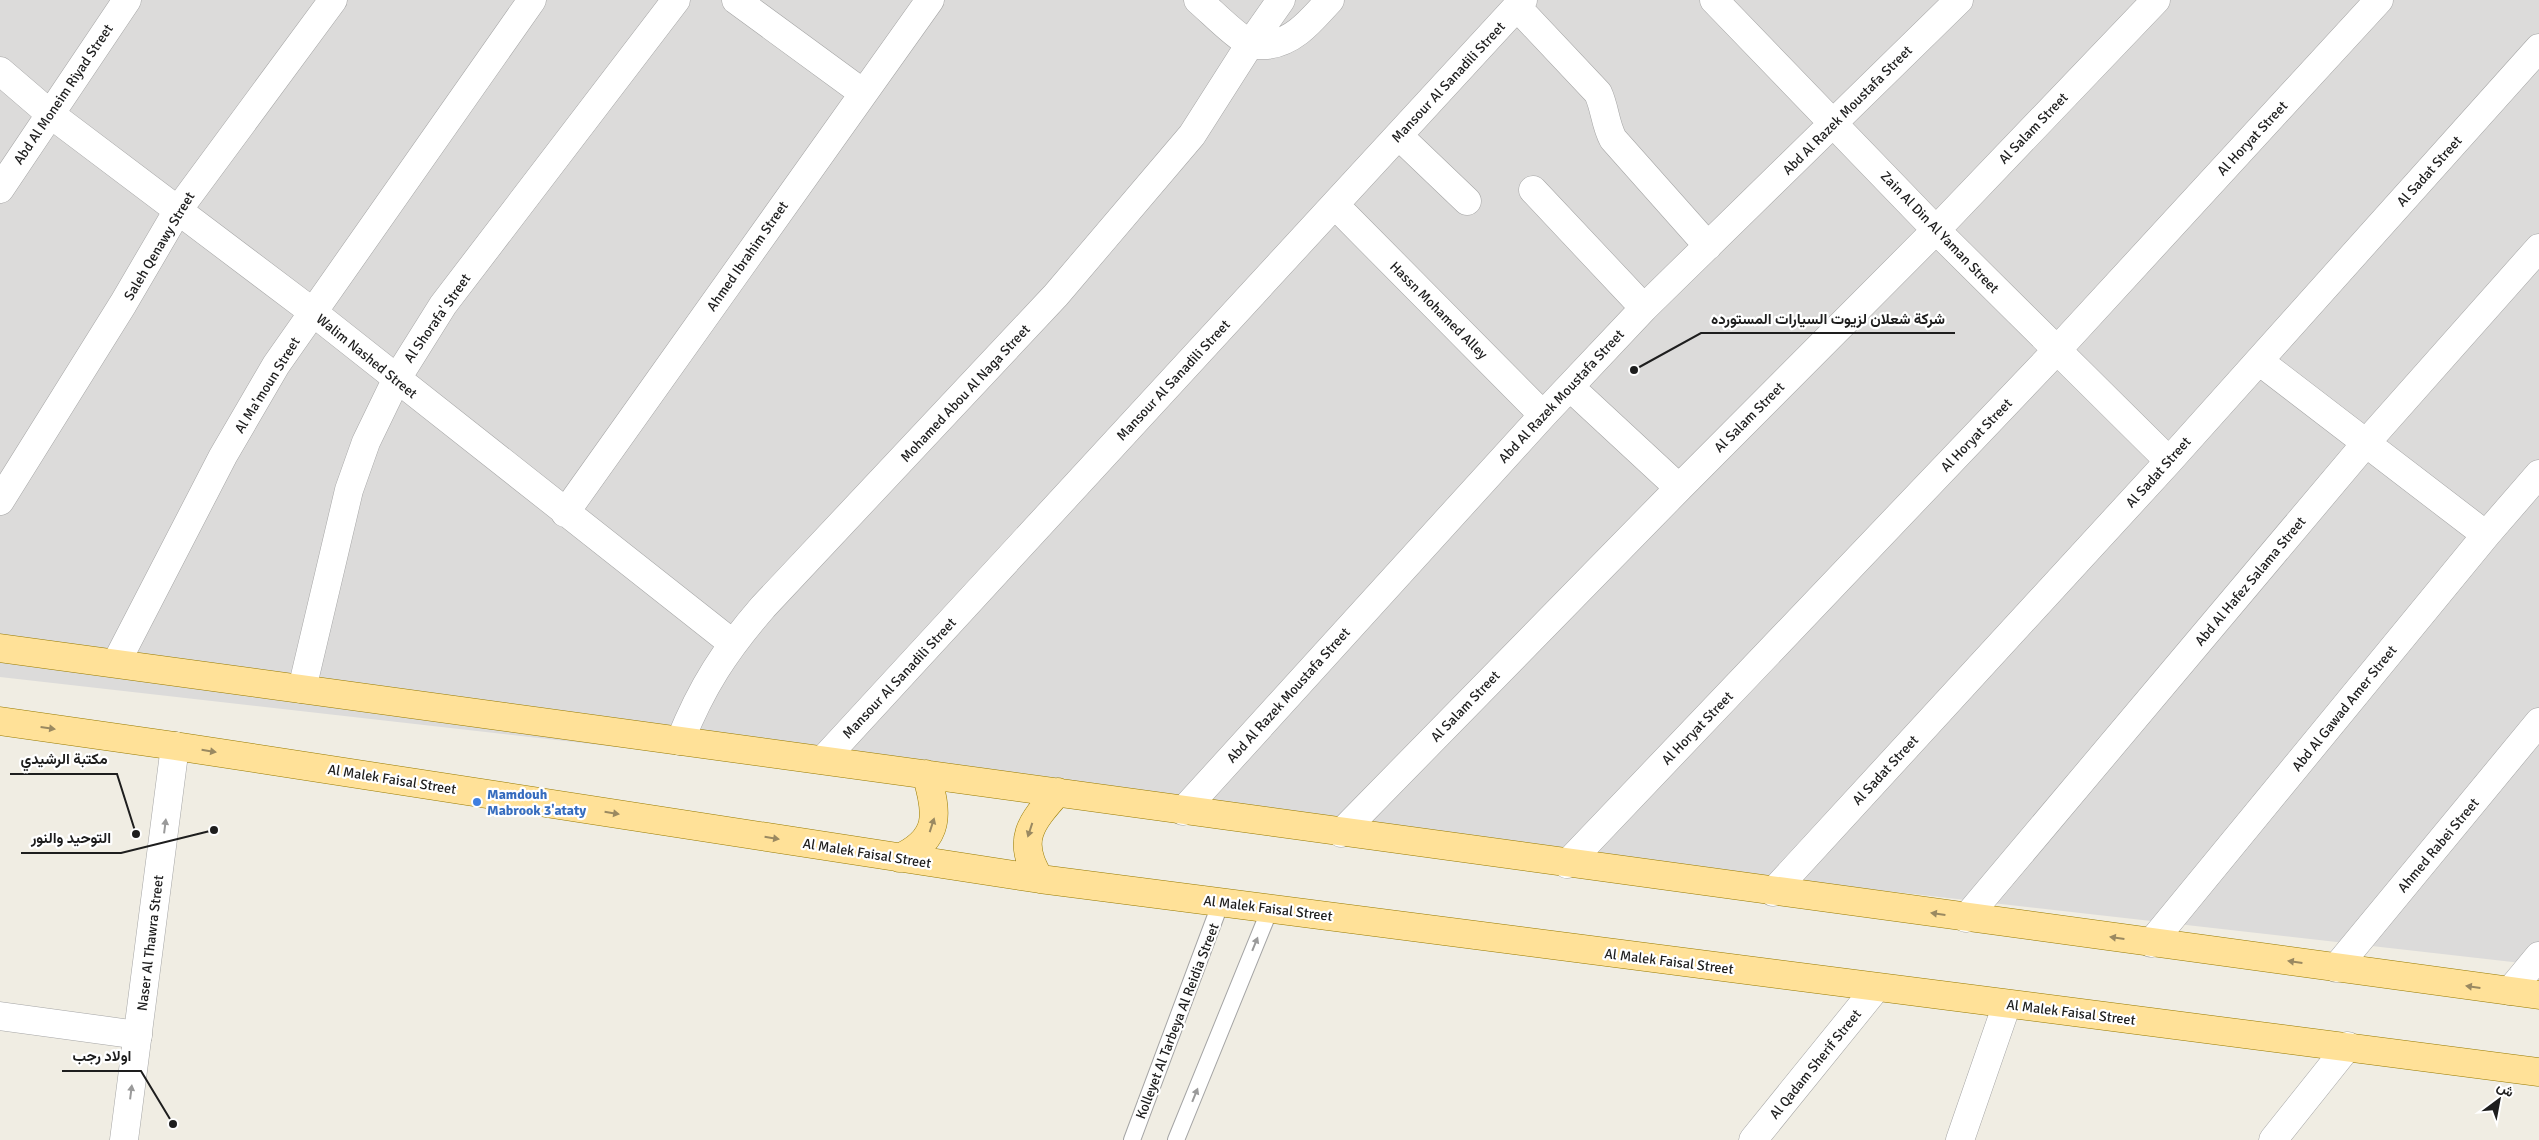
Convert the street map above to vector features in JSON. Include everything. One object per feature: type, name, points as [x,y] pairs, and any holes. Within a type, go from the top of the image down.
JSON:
[{"type":"main road","points":[[0,648],[2539,996]]},
{"type":"main road","name":"Al Malek Faisal Street","points":[[0,722],[175,746],[1040,880],[1876,988],[2348,1046],[2539,1072]]},
{"type":"main road","points":[[899,858],[913,851],[925,841],[932,826],[935,810],[926,774]]},
{"type":"main road","points":[[1040,880],[1029,858],[1028,834],[1034,820],[1058,792]]},
{"type":"street","name":"Abd Al Moneim Riyad Street","points":[[0,189],[49,113],[127,0]]},
{"type":"street","name":"Saleh Qenawy Street","points":[[0,501],[123,304],[178,210],[333,0]]},
{"type":"street","name":"Al Ma'moun Street","points":[[116,664],[253,402],[532,0]]},
{"type":"street","name":"Al Shorafa' Street","points":[[302,689],[349,490],[366,442],[396,380],[443,305],[676,0]]},
{"type":"street","points":[[736,0],[863,93]]},
{"type":"street","name":"Ahmed Ibrahim Street","points":[[565,513],[930,0]]},
{"type":"street","points":[[1198,0],[1250,44],[1277,44],[1292,37],[1305,28],[1330,0]]},
{"type":"street","name":"Mohamed Abou Al Naga Street","points":[[680,741],[694,705],[732,643],[1056,295],[1192,135],[1250,44],[1281,0]]},
{"type":"street","name":"Zain Al Din Al Yaman Street","points":[[1714,0],[1834,122],[1936,230],[2169,461]]},
{"type":"street","name":"Al Salam Street","points":[[1341,833],[1679,488],[1936,230],[2156,0]]},
{"type":"street","name":"Al Horyat Street","points":[[1567,864],[2058,349],[2379,0]]},
{"type":"street","name":"Abd Al Razek Moustafa Street","points":[[1183,811],[1542,415],[1644,308],[1834,122],[1951,2]]},
{"type":"street","points":[[1520,3],[1598,94],[1603,104],[1607,128],[1612,139],[1708,246]]},
{"type":"street","name":"Mansour Al Sanadili Street","points":[[823,760],[1520,3]]},
{"type":"street","name":"Al Sadat Street","points":[[1774,892],[2169,461],[2539,48]]},
{"type":"street","name":"Walim Nashed Street","points":[[0,71],[49,113],[314,314],[732,643]]},
{"type":"street","points":[[1399,136],[1467,201]]},
{"type":"street","points":[[1532,190],[1644,308]]},
{"type":"street","name":"Hassn Mohamed Alley","points":[[1335,205],[1542,415]]},
{"type":"street","name":"Abd Al Hafez Salama Street","points":[[1966,918],[2366,444],[2539,248]]},
{"type":"street","points":[[2259,361],[2486,535]]},
{"type":"street","points":[[1570,387],[1679,488]]},
{"type":"street","name":"Abd Al Gawad Amer Street","points":[[2151,943],[2486,535],[2539,474]]},
{"type":"street","name":"Ahmed Rabei Street","points":[[2336,968],[2539,722]]},
{"type":"street","name":"Naser Al Thawra Street","points":[[124,1140],[175,746]]},
{"type":"street","points":[[2510,992],[2539,956]]},
{"type":"street","name":"Al Qadam Sherif Street","points":[[1754,1140],[1876,988]]},
{"type":"street","points":[[1960,1140],[2007,1004]]},
{"type":"street","points":[[0,1016],[138,1035]]},
{"type":"street","points":[[2274,1140],[2348,1046]]},
{"type":"lane","name":"Kolleyet Al Tarbeya Al Reidia Street","points":[[1132,1140],[1221,902]]},
{"type":"lane","points":[[1176,1140],[1270,909]]},
{"type":"shaded area","points":[[0,0],[2539,0],[2539,965],[0,677]]},
{"type":"place","name":"شركة شعلان لزيوت السيارات المستورده","points":[[1634,370]]},
{"type":"place","name":"Mamdouh Mabrook 3'ataty","points":[[477,802]]},
{"type":"place","name":"التوحيد والنور","points":[[214,830]]},
{"type":"place","name":"مكتبة الرشيدي","points":[[136,834]]},
{"type":"place","name":"اولاد رجب","points":[[173,1124]]}]
